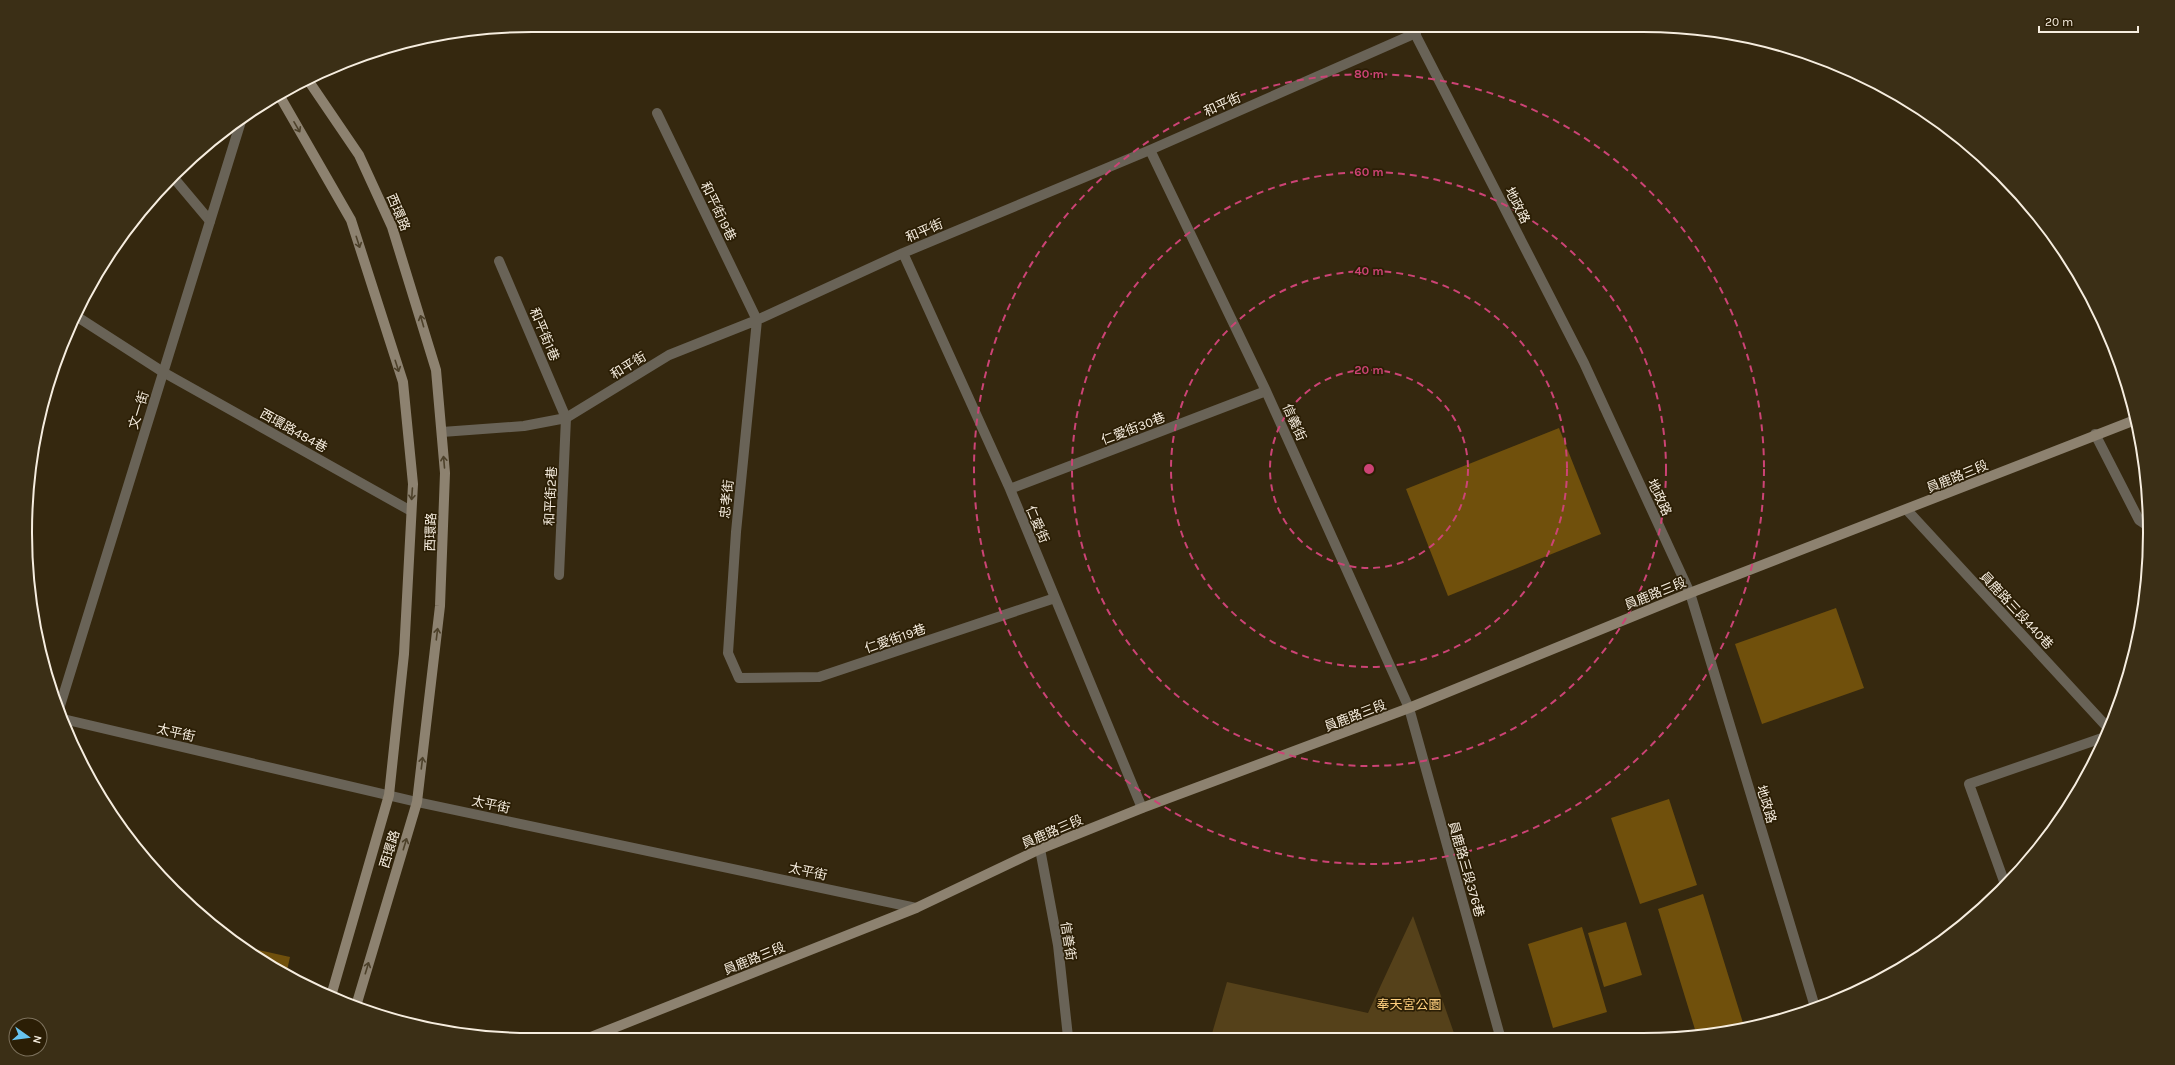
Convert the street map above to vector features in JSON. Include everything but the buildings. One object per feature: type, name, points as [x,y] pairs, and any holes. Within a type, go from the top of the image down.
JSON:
[{"type":"street","name":"和平街","points":[[442,432],[524,426],[566,418],[669,354],[757,320],[903,253],[1150,150],[1407,32]]},
{"type":"street","name":"地政路","points":[[1416,32],[1584,363],[1690,593],[1814,1002]]},
{"type":"street","name":"西環路","points":[[312,84],[359,155],[392,227],[436,370],[446,473],[440,606],[417,802],[358,1001]]},
{"type":"street","name":"西環路","points":[[281,99],[353,228],[403,382],[413,484],[404,654],[389,795],[332,991]]},
{"type":"street","name":"和平街19巷","points":[[656,113],[757,320]]},
{"type":"street","name":"文一街","points":[[62,700],[239,127]]},
{"type":"street","name":"信義街","points":[[1150,150],[1266,391],[1409,708]]},
{"type":"street","points":[[177,181],[210,221]]},
{"type":"street","name":"仁愛街","points":[[903,253],[1010,489],[1142,808]]},
{"type":"street","name":"和平街1巷","points":[[499,261],[566,418]]},
{"type":"street","name":"西環路484巷","points":[[80,319],[163,372],[411,511]]},
{"type":"street","name":"忠孝街","points":[[740,678],[728,653],[736,532],[757,320]]},
{"type":"street","name":"仁愛街30巷","points":[[1010,489],[1266,391]]},
{"type":"street","name":"和平街2巷","points":[[559,576],[566,418]]},
{"type":"street","name":"員鹿路三段","points":[[601,1033],[916,908],[1040,849],[1142,808],[1409,708],[1690,593],[1906,510],[2095,434],[2130,422]]},
{"type":"street","points":[[2095,434],[2139,520],[2143,522]]},
{"type":"street","name":"員鹿路三段440巷","points":[[1906,510],[2105,725]]},
{"type":"street","name":"仁愛街19巷","points":[[740,678],[819,678],[1055,598]]},
{"type":"street","name":"員鹿路三段376巷","points":[[1409,708],[1499,1033]]},
{"type":"street","name":"太平街","points":[[69,720],[417,802],[916,908]]},
{"type":"street","points":[[2003,879],[1969,784],[2098,739]]},
{"type":"street","name":"信善街","points":[[1040,849],[1058,946],[1068,1033]]},
{"type":"green space","name":"奉天宮公園","points":[[1413,916],[1454,1033],[1212,1033],[1227,982],[1368,1013]]}]
